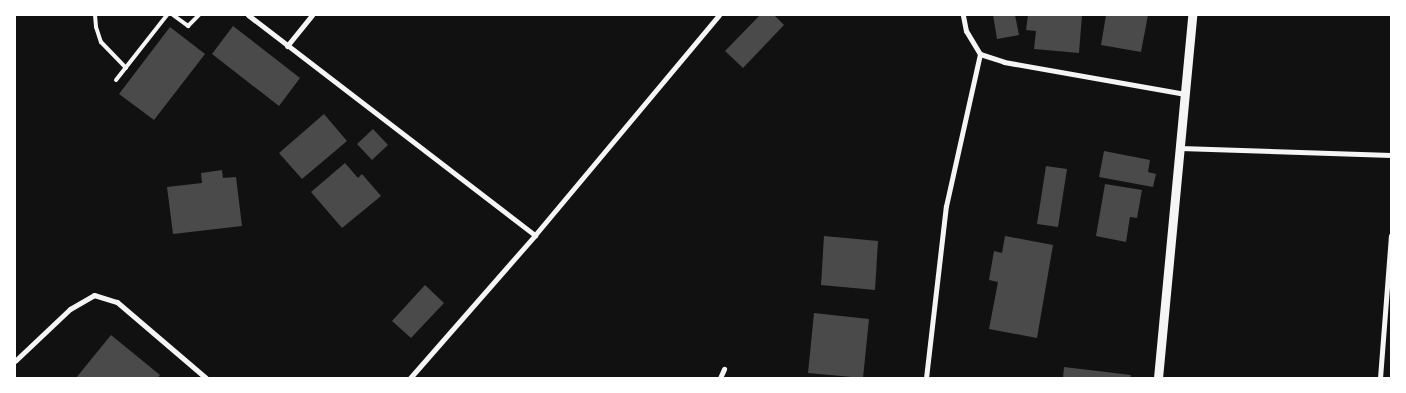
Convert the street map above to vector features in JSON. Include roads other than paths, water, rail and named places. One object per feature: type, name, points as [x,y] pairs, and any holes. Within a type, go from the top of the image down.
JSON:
[{"type":"street","points":[[248,15],[535,235]]},
{"type":"street","points":[[287,46],[312,15]]},
{"type":"street","points":[[410,378],[535,235],[719,15]]},
{"type":"street","points":[[964,15],[966,31],[980,54],[1004,62],[1186,94]]},
{"type":"street","points":[[1158,378],[1192,15]]},
{"type":"street","points":[[926,378],[946,206],[980,54]]},
{"type":"street","points":[[1180,148],[1391,155]]},
{"type":"street","points":[[1380,378],[1391,235]]},
{"type":"street","points":[[15,361],[70,309],[94,295],[117,302],[206,378]]},
{"type":"street","points":[[720,378],[724,370]]},
{"type":"lane","points":[[95,15],[96,27],[101,42],[126,68]]},
{"type":"lane","points":[[116,80],[167,15]]},
{"type":"lane","points":[[173,15],[188,26],[199,15]]}]
